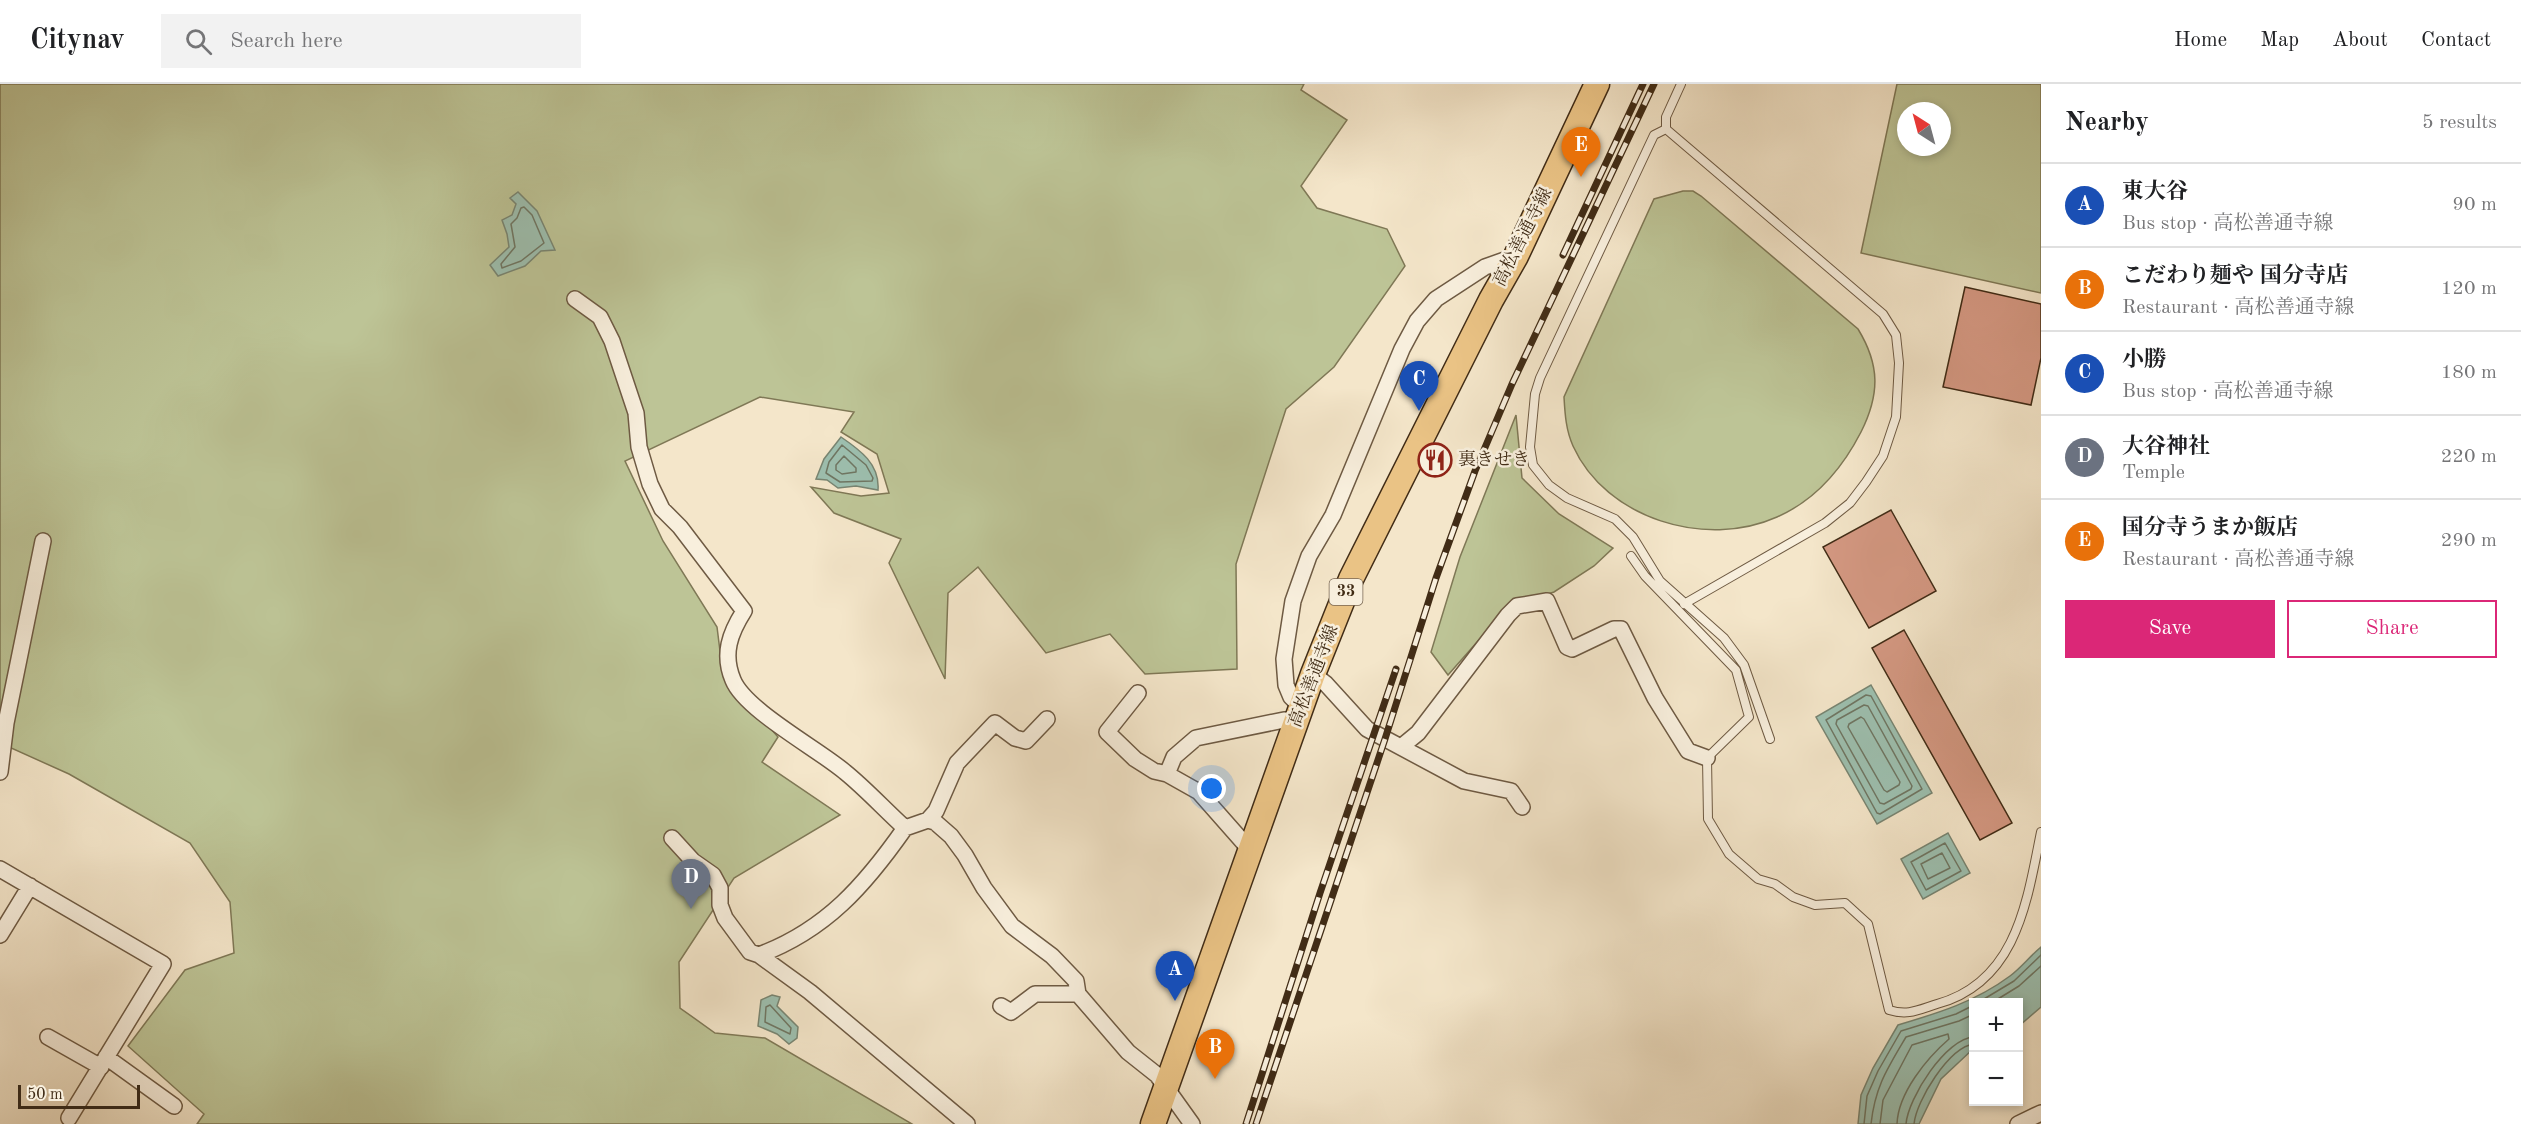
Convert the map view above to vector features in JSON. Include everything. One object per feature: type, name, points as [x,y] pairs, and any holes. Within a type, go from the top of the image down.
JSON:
[{"type":"main road","name":"高松善通寺線","points":[[1153,1124],[1298,714],[1351,579],[1491,300],[1516,255],[1597,84]]},
{"type":"street","points":[[1167,774],[1174,757],[1196,738],[1284,720],[1298,714],[1286,685],[1284,659],[1293,601],[1309,556],[1333,515],[1402,349],[1417,321],[1436,299],[1485,267],[1516,255]]},
{"type":"street","points":[[575,299],[600,317],[612,341],[636,413],[639,447],[650,484],[662,509],[680,527],[744,611],[731,632],[727,653],[733,681],[752,703],[777,724],[845,772],[905,828]]},
{"type":"street","points":[[0,772],[6,723],[43,541]]},
{"type":"street","points":[[1401,747],[1418,733],[1508,615],[1517,606],[1547,601],[1567,647],[1572,649],[1614,629],[1621,629],[1655,698],[1688,751],[1707,758]]},
{"type":"street","points":[[1313,674],[1326,684],[1367,729],[1464,781],[1511,791],[1522,807]]},
{"type":"street","points":[[1138,693],[1107,732],[1135,759],[1154,771],[1167,774],[1199,792],[1251,851]]},
{"type":"street","points":[[759,955],[784,946],[846,902],[861,887],[905,828],[928,820],[936,811],[957,763],[995,723],[1015,738],[1026,741],[1047,719]]},
{"type":"street","points":[[928,820],[935,822],[951,836],[984,888],[1012,926],[1052,956],[1076,981],[1078,994],[1128,1052],[1157,1076],[1192,1124]]},
{"type":"street","points":[[672,838],[693,861],[713,875],[720,888],[720,905],[724,918],[750,952],[759,955],[810,992],[967,1124]]},
{"type":"street","points":[[0,869],[163,964],[69,1118]]},
{"type":"street","points":[[0,935],[30,886]]},
{"type":"street","points":[[1001,1006],[1011,1012],[1035,994],[1078,994]]},
{"type":"street","points":[[48,1037],[104,1062],[174,1106]]},
{"type":"street","points":[[2018,1124],[2041,1113]]},
{"type":"lane","points":[[1681,84],[1665,117],[1666,129],[1883,314],[1896,335],[1899,363],[1896,417],[1883,456],[1850,502],[1825,523],[1684,604]]},
{"type":"lane","points":[[1666,129],[1654,135],[1540,378],[1535,394],[1530,447],[1533,465],[1549,484],[1567,498],[1615,519],[1633,537],[1660,581],[1724,638],[1743,665],[1770,739]]},
{"type":"lane","points":[[1631,556],[1645,576],[1736,670],[1749,717],[1707,758],[1708,819],[1729,854],[1758,879],[1775,884],[1793,897],[1815,905],[1845,903],[1868,924],[1889,1010],[1902,1014],[1942,1003],[1980,984],[2013,938],[2025,910],[2041,832]]},
{"type":"lane","points":[[1715,650],[1724,638]]},
{"type":"shaded area","points":[[0,84],[1304,84],[1301,90],[1347,120],[1301,186],[1317,208],[1387,229],[1405,266],[1334,367],[1286,409],[1236,564],[1237,669],[1145,674],[1110,634],[1046,653],[978,567],[948,593],[945,679],[889,563],[901,539],[834,513],[811,487],[861,496],[889,493],[877,454],[841,432],[854,412],[760,397],[625,461],[663,541],[717,627],[723,675],[778,737],[762,762],[840,815],[734,878],[679,962],[680,1008],[715,1033],[765,1038],[912,1124],[197,1124],[204,1114],[128,1046],[185,970],[234,953],[230,902],[190,843],[69,774],[0,743]]},
{"type":"shaded area","points":[[1897,84],[2041,84],[2041,293],[1861,253]]},
{"type":"shaded area","points":[[1683,191],[1693,191],[1701,196],[1858,329],[1874,367],[1872,405],[1854,446],[1836,471],[1804,502],[1777,517],[1749,526],[1720,530],[1690,528],[1661,521],[1633,509],[1609,492],[1588,471],[1573,446],[1567,428],[1564,397],[1654,199]]},
{"type":"shaded area","points":[[1516,415],[1522,478],[1559,514],[1613,548],[1594,566],[1554,592],[1509,606],[1448,675],[1431,652],[1460,557]]},
{"type":"water","points":[[518,192],[537,211],[555,250],[541,251],[525,266],[498,276],[490,265],[509,247],[502,220],[512,215],[516,204],[510,198]]},
{"type":"water","points":[[841,437],[862,453],[872,465],[878,481],[878,490],[856,486],[838,488],[827,480],[816,479],[824,459]]},
{"type":"water","points":[[1871,685],[1932,793],[1877,824],[1816,717]]},
{"type":"water","points":[[1948,833],[1970,873],[1923,899],[1901,859]]},
{"type":"water","points":[[2041,947],[2041,1007],[2023,1023],[2023,998],[1974,998],[2014,973]]},
{"type":"water","points":[[772,995],[780,997],[777,1006],[798,1027],[797,1038],[789,1044],[777,1034],[758,1026],[761,1000]]},
{"type":"water","points":[[1969,1000],[1969,1053],[1941,1079],[1919,1124],[1858,1124],[1861,1095],[1873,1068],[1898,1025]]},
{"type":"building","points":[[1965,287],[2041,304],[2041,358],[2031,405],[1943,387]]},
{"type":"building","points":[[1891,510],[1936,591],[1869,628],[1823,547]]},
{"type":"building","points":[[1904,630],[2012,823],[1980,840],[1872,648]]},
{"type":"railway","points":[[1563,255],[1643,84]]},
{"type":"railway","points":[[1256,1124],[1385,739],[1436,578],[1475,471],[1512,384],[1654,84]]},
{"type":"railway","points":[[1246,1124],[1320,893],[1396,669]]},
{"type":"place","name":"国分寺うまか飯店","points":[[1581,177]]},
{"type":"place","name":"小勝","points":[[1419,411]]},
{"type":"place","name":"裏きせき","points":[[1435,460]]},
{"type":"place","name":"大谷神社","points":[[691,909]]},
{"type":"place","name":"東大谷","points":[[1175,1001]]},
{"type":"place","name":"こだわり麺や 国分寺店","points":[[1215,1079]]}]
